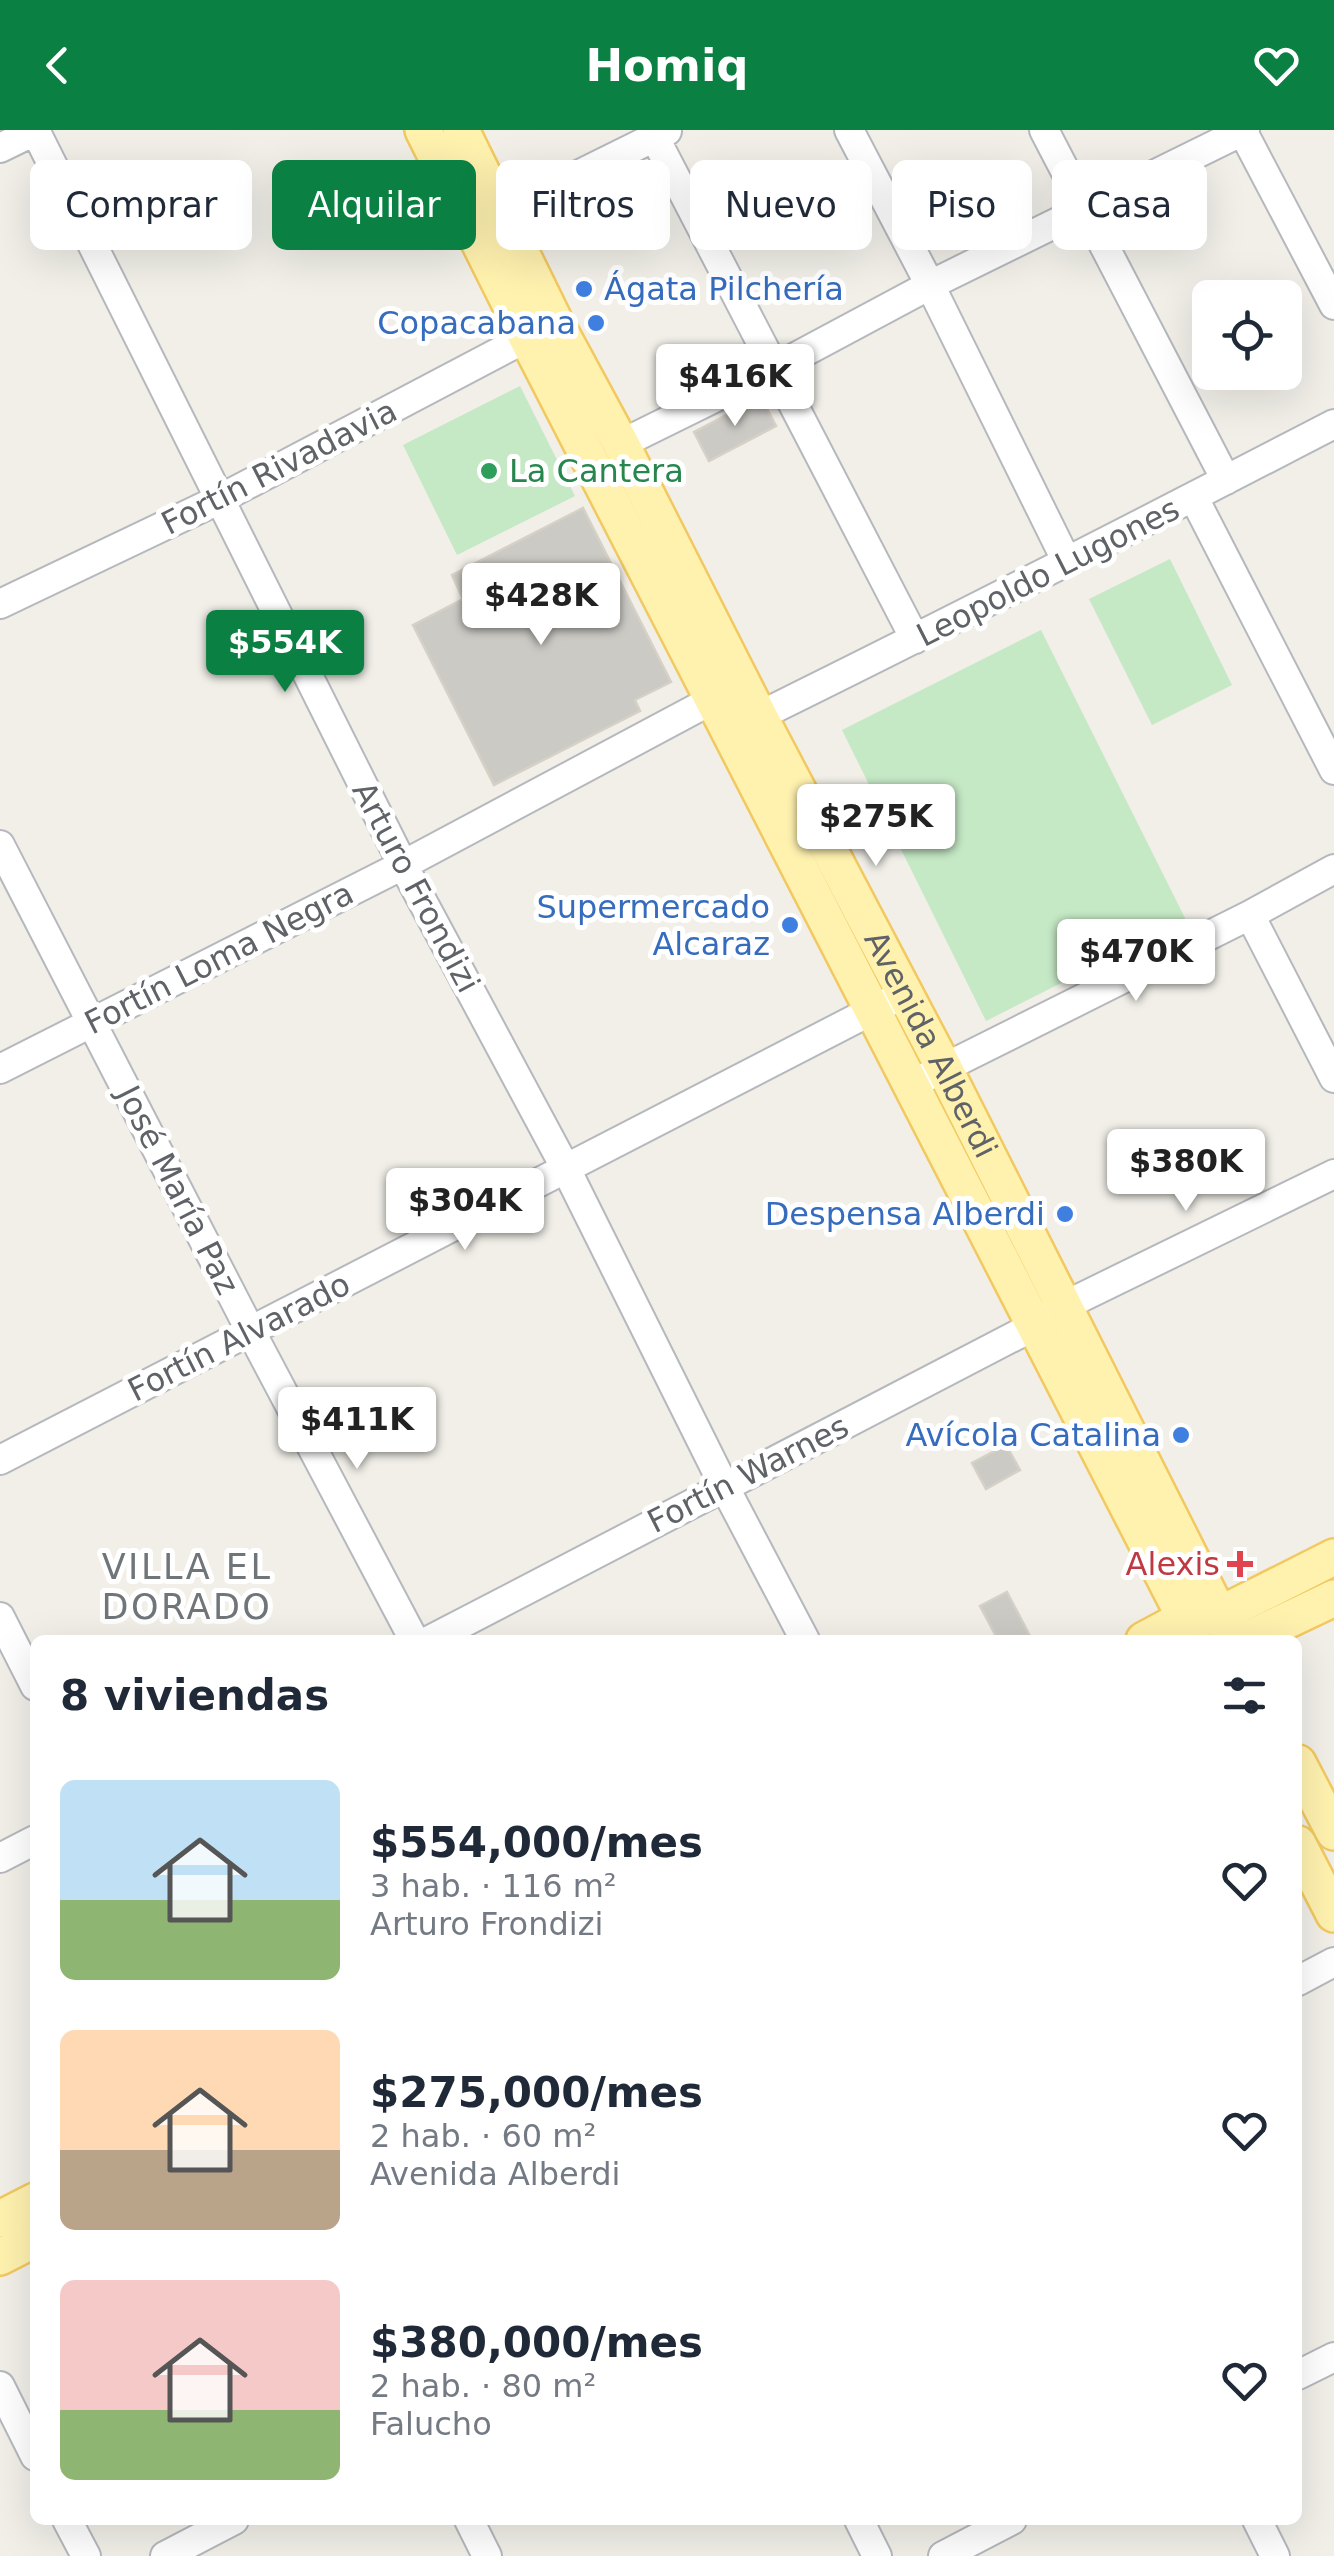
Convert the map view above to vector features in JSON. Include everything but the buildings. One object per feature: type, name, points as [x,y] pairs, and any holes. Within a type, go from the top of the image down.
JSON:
[{"type":"main road","name":"Avenida Alberdi","points":[[423,130],[498,278],[541,330],[621,444],[1064,1306],[1207,1628]]},
{"type":"main road","name":"Avenida Alberdi","points":[[461,130],[496,200]]},
{"type":"main road","name":"Avenida Alberdi","points":[[515,250],[541,330],[712,700],[1034,1326],[1207,1628]]},
{"type":"main road","points":[[1170,1635],[1207,1628],[1334,1557]]},
{"type":"main road","points":[[1256,1635],[1334,1598]]},
{"type":"main road","points":[[1302,1771],[1334,1831]]},
{"type":"main road","points":[[1302,1852],[1334,1914]]},
{"type":"main road","points":[[0,2219],[30,2204]]},
{"type":"main road","points":[[0,2257],[30,2242]]},
{"type":"street","points":[[0,148],[35,130]]},
{"type":"street","name":"Arturo Frondizi","points":[[35,130],[403,865],[566,1169],[802,1635]]},
{"type":"street","points":[[850,130],[1066,560]]},
{"type":"street","points":[[1044,130],[1060,160]]},
{"type":"street","points":[[1183,160],[1243,130],[1334,306]]},
{"type":"street","points":[[607,160],[661,133],[773,369],[915,639]]},
{"type":"street","points":[[621,444],[1052,225]]},
{"type":"street","points":[[1106,250],[1226,480]]},
{"type":"street","name":"Fortín Rivadavia","points":[[0,604],[218,500],[541,330]]},
{"type":"street","name":"Leopoldo Lugones","points":[[759,716],[1334,424]]},
{"type":"street","points":[[1194,498],[1334,770]]},
{"type":"street","points":[[712,700],[759,716]]},
{"type":"street","name":"Fortín Loma Negra","points":[[0,1069],[403,865],[712,700]]},
{"type":"street","name":"José María Paz","points":[[0,845],[411,1635]]},
{"type":"street","points":[[910,1086],[1334,870]]},
{"type":"street","points":[[1250,915],[1334,1078]]},
{"type":"street","name":"Fortín Alvarado","points":[[0,1460],[904,994]]},
{"type":"street","name":"Fortín Warnes","points":[[440,1635],[1034,1326],[1064,1306],[1334,1174]]},
{"type":"street","points":[[0,1617],[30,1676]]},
{"type":"street","points":[[0,1858],[30,1843]]},
{"type":"street","points":[[1302,1979],[1334,1962]]},
{"type":"street","points":[[1302,2373],[1334,2357]]},
{"type":"street","points":[[0,2386],[30,2446]]},
{"type":"street","points":[[70,2525],[86,2556]]},
{"type":"street","points":[[165,2556],[224,2525]]},
{"type":"street","points":[[472,2525],[487,2556]]},
{"type":"street","points":[[861,2525],[878,2556]]},
{"type":"street","points":[[942,2556],[1002,2525]]},
{"type":"street","points":[[1259,2525],[1275,2556]]},
{"type":"green space","name":"La Cantera","points":[[520,386],[575,496],[457,555],[403,445]]},
{"type":"green space","points":[[1170,559],[1232,685],[1152,725],[1089,599]]},
{"type":"green space","points":[[1041,630],[1186,920],[986,1021],[842,730]]},
{"type":"place","name":"Ágata Pilchería","points":[[584,289]]},
{"type":"place","name":"Copacabana","points":[[596,323]]},
{"type":"place","name":"La Cantera","points":[[489,471]]},
{"type":"place","name":"Supermercado Alcaraz","points":[[790,925]]},
{"type":"place","name":"Despensa Alberdi","points":[[1065,1214]]},
{"type":"place","name":"Avícola Catalina","points":[[1181,1435]]},
{"type":"place","name":"Alexis","points":[[1240,1564]]},
{"type":"district","name":"VILLA EL DORADO","points":[[187,1587]]}]
